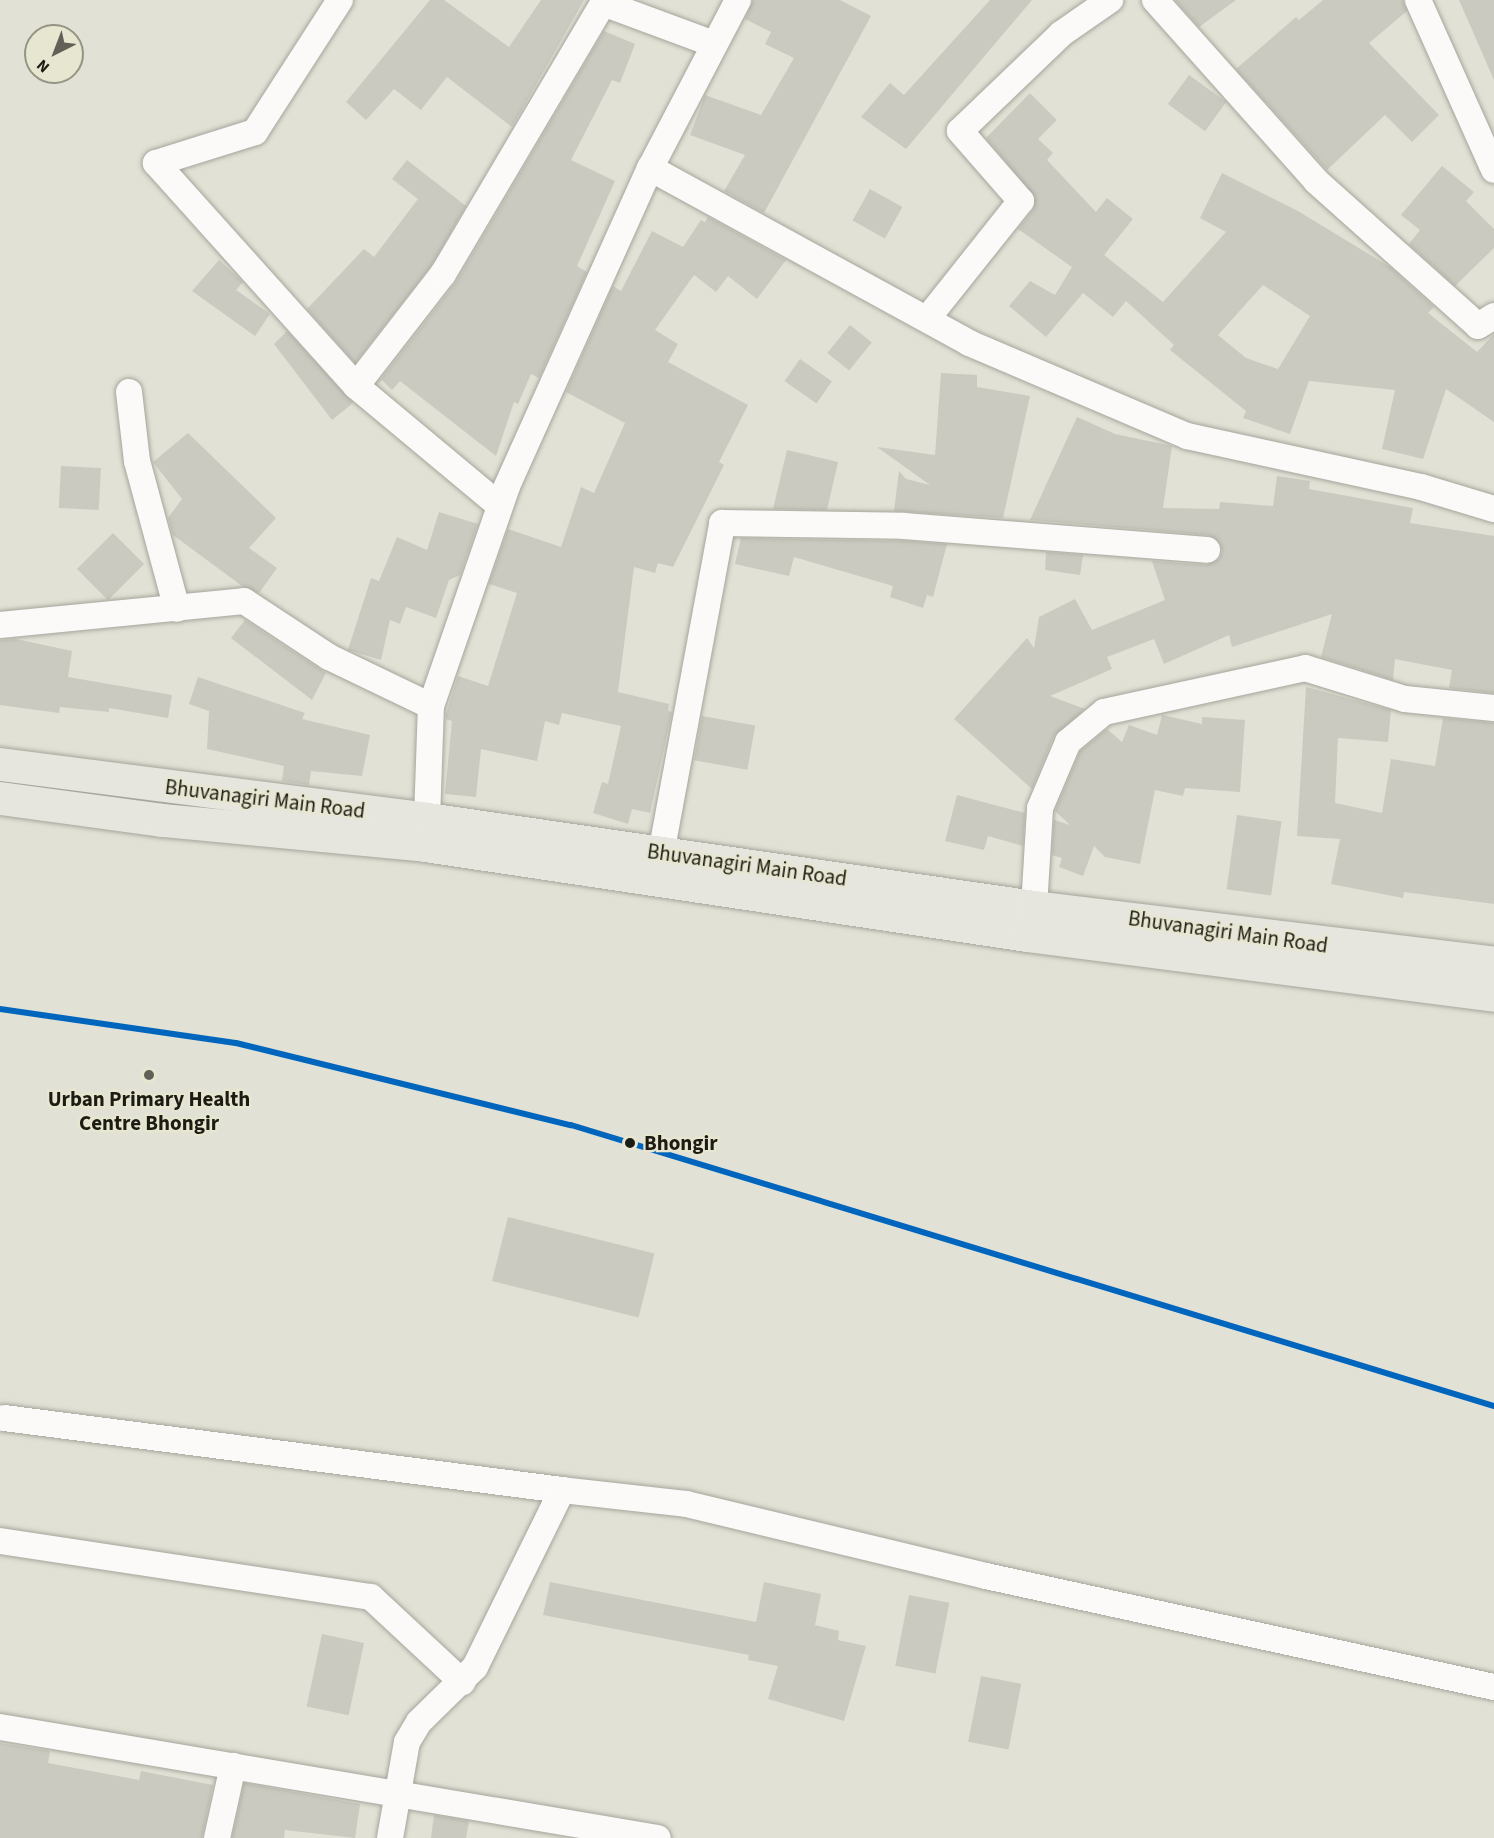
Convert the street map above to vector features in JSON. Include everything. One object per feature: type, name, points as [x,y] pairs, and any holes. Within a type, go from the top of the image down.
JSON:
[{"type":"main road","name":"Bhuvanagiri Main Road","points":[[0,764],[427,819],[658,865],[1098,945],[1494,995]]},
{"type":"main road","name":"Bhuvanagiri Main Road","points":[[0,798],[162,820],[658,865],[1034,907],[1494,963]]},
{"type":"street","points":[[340,0],[255,132],[156,163],[357,386],[500,506]]},
{"type":"street","points":[[427,819],[431,706],[500,506],[650,168],[738,0]]},
{"type":"street","points":[[927,319],[1021,201],[960,131],[1061,34],[1110,0]]},
{"type":"street","points":[[1155,0],[1204,61],[1316,181],[1479,326],[1494,316]]},
{"type":"street","points":[[1418,0],[1494,170]]},
{"type":"street","points":[[357,386],[443,274],[601,2],[714,44]]},
{"type":"street","points":[[650,168],[969,343],[1187,436],[1422,487],[1494,509]]},
{"type":"street","points":[[129,392],[137,461],[177,609]]},
{"type":"street","points":[[658,865],[723,523],[904,526],[1207,550]]},
{"type":"street","points":[[0,624],[244,601],[329,657],[431,706]]},
{"type":"street","points":[[1034,907],[1040,808],[1068,742],[1104,712],[1305,668],[1405,699],[1494,708]]},
{"type":"street","points":[[4,1418],[686,1504],[998,1579],[1494,1687]]},
{"type":"street","points":[[390,1838],[394,1796],[412,1731],[462,1682],[489,1642],[562,1490]]},
{"type":"street","points":[[0,1541],[371,1597],[462,1682]]},
{"type":"street","points":[[0,1727],[394,1796],[658,1838]]},
{"type":"street","points":[[217,1838],[233,1766]]},
{"type":"building","points":[[430,0],[444,0],[509,47],[541,0],[584,0],[512,127],[447,77],[421,110],[394,89],[366,120],[346,102]]},
{"type":"building","points":[[753,0],[840,0],[871,16],[764,213],[724,191],[745,155],[690,135],[705,95],[761,115],[794,58],[765,44],[771,32],[745,19]]},
{"type":"building","points":[[990,0],[1032,0],[906,149],[861,117],[890,83],[904,95]]},
{"type":"building","points":[[1175,0],[1236,0],[1199,27]]},
{"type":"building","points":[[1323,0],[1403,0],[1407,11],[1369,43],[1439,115],[1412,142],[1385,115],[1327,170],[1236,69],[1296,17],[1299,20]]},
{"type":"building","points":[[1459,0],[1494,0],[1494,80]]},
{"type":"building","points":[[604,31],[635,44],[620,83],[612,80],[571,160],[615,181],[577,266],[587,272],[539,378],[531,374],[518,404],[514,402],[496,456],[400,381],[392,390],[382,380],[377,384],[456,282]]},
{"type":"building","points":[[1189,75],[1226,102],[1205,131],[1168,104]]},
{"type":"building","points":[[1030,93],[1057,120],[1038,139],[1053,153],[1047,160],[1096,212],[1107,198],[1133,219],[1104,255],[1163,302],[1226,232],[1200,218],[1222,173],[1298,211],[1390,267],[1434,307],[1428,313],[1477,352],[1494,334],[1494,422],[1446,389],[1423,459],[1382,449],[1395,390],[1309,381],[1290,434],[1243,418],[1246,411],[1170,350],[1174,345],[1126,301],[1113,317],[1083,293],[1046,337],[1009,306],[1030,281],[1055,295],[1072,267],[1018,229],[1033,210],[1035,197],[986,138]],"holes":[[[1263,285],[1310,316],[1278,369],[1246,358],[1218,335]]]},
{"type":"building","points":[[407,160],[466,206],[431,266],[355,363],[307,309],[364,249],[374,257],[418,199],[392,179]]},
{"type":"building","points":[[1442,166],[1474,192],[1466,201],[1494,229],[1494,248],[1455,286],[1409,244],[1420,230],[1401,215]]},
{"type":"building","points":[[870,189],[902,207],[885,238],[853,220]]},
{"type":"building","points":[[708,217],[786,260],[757,299],[728,276],[716,292],[694,275],[655,330],[678,344],[668,362],[748,405],[719,462],[724,465],[673,567],[658,563],[655,573],[634,567],[618,692],[669,704],[668,711],[672,712],[650,813],[632,809],[628,824],[593,813],[602,782],[608,784],[621,726],[562,713],[559,725],[545,721],[537,761],[481,749],[476,797],[445,794],[452,721],[446,719],[446,714],[458,676],[488,686],[517,593],[489,584],[508,529],[561,547],[581,487],[594,493],[625,423],[566,392],[613,286],[621,291],[652,231],[683,247],[701,220],[705,222]]},
{"type":"building","points":[[219,260],[243,282],[236,290],[270,314],[255,336],[192,291]]},
{"type":"building","points":[[850,325],[872,343],[849,371],[827,353]]},
{"type":"building","points":[[287,331],[353,403],[332,420],[274,344]]},
{"type":"building","points":[[800,359],[832,381],[816,403],[785,381]]},
{"type":"building","points":[[941,373],[977,375],[977,387],[1030,396],[1003,518],[894,511],[899,471],[906,479],[930,485],[877,447],[935,455]]},
{"type":"building","points":[[1077,417],[1115,434],[1172,446],[1163,508],[1219,509],[1220,502],[1273,506],[1277,476],[1310,481],[1309,489],[1413,508],[1410,523],[1494,536],[1494,693],[1449,688],[1452,670],[1395,659],[1393,680],[1321,657],[1332,614],[1232,647],[1229,635],[1164,664],[1154,639],[1107,657],[1112,669],[1050,696],[1085,709],[1054,736],[1032,789],[954,719],[1027,638],[1034,648],[1039,617],[1075,599],[1092,630],[1165,600],[1152,561],[1206,565],[1219,559],[1222,552],[1220,543],[1208,535],[1030,520]]},
{"type":"building","points":[[188,433],[276,518],[249,548],[277,568],[259,593],[242,586],[173,535],[168,518],[182,499],[153,462]]},
{"type":"building","points":[[787,450],[838,462],[827,510],[773,509]]},
{"type":"building","points":[[61,466],[101,468],[99,510],[59,508]]},
{"type":"building","points":[[439,512],[478,524],[460,575],[449,580],[436,618],[406,607],[400,624],[390,620],[381,660],[348,650],[371,578],[379,581],[397,537],[427,550]]},
{"type":"building","points":[[113,533],[144,564],[108,600],[77,569]]},
{"type":"building","points":[[741,538],[947,544],[933,597],[927,595],[923,608],[890,597],[893,586],[794,557],[789,576],[735,564]]},
{"type":"building","points":[[1046,552],[1083,555],[1080,575],[1045,570]]},
{"type":"building","points":[[245,620],[326,673],[312,700],[231,638]]},
{"type":"building","points":[[16,639],[72,651],[68,677],[172,695],[168,718],[109,708],[109,712],[60,707],[59,713],[0,705],[0,640]]},
{"type":"building","points":[[198,677],[305,713],[302,719],[370,735],[362,776],[311,771],[309,785],[282,781],[284,766],[207,749],[209,711],[189,704]]},
{"type":"building","points":[[1306,687],[1391,710],[1388,742],[1338,738],[1335,803],[1382,813],[1391,759],[1435,766],[1443,718],[1494,723],[1494,904],[1404,892],[1403,898],[1331,884],[1340,839],[1297,836]]},
{"type":"building","points":[[1162,715],[1202,724],[1202,717],[1245,720],[1240,792],[1185,788],[1183,796],[1155,790],[1140,864],[1105,857],[1094,846],[1083,876],[1059,867],[1062,858],[1052,855],[1054,820],[1070,825],[1055,811],[1080,751],[1107,729],[1122,742],[1129,725],[1157,735]]},
{"type":"building","points":[[702,716],[755,725],[747,770],[694,760]]},
{"type":"building","points":[[957,795],[1025,813],[1023,846],[988,836],[984,850],[945,841]]},
{"type":"building","points":[[1237,815],[1282,821],[1271,896],[1227,889]]},
{"type":"building","points":[[508,1217],[655,1254],[639,1318],[492,1281]]},
{"type":"building","points":[[550,1582],[756,1622],[764,1582],[821,1594],[815,1625],[839,1631],[838,1640],[866,1646],[844,1721],[768,1699],[778,1666],[748,1660],[749,1655],[543,1615]]},
{"type":"building","points":[[909,1595],[949,1603],[936,1674],[895,1666]]},
{"type":"building","points":[[322,1634],[364,1643],[349,1715],[307,1706]]},
{"type":"building","points":[[981,1676],[1021,1684],[1008,1750],[968,1742]]},
{"type":"building","points":[[0,1743],[50,1751],[48,1763],[139,1780],[141,1771],[213,1785],[202,1838],[0,1838]]},
{"type":"building","points":[[244,1783],[360,1804],[355,1838],[285,1830],[284,1838],[232,1838]]},
{"type":"building","points":[[434,1815],[469,1821],[466,1838],[431,1838]]},
{"type":"transit line","points":[[0,1009],[236,1043],[571,1125],[1494,1406]]},
{"type":"place","name":"Urban Primary Health Centre Bhongir","points":[[149,1075]]},
{"type":"place","name":"Bhongir","points":[[630,1143]]}]
